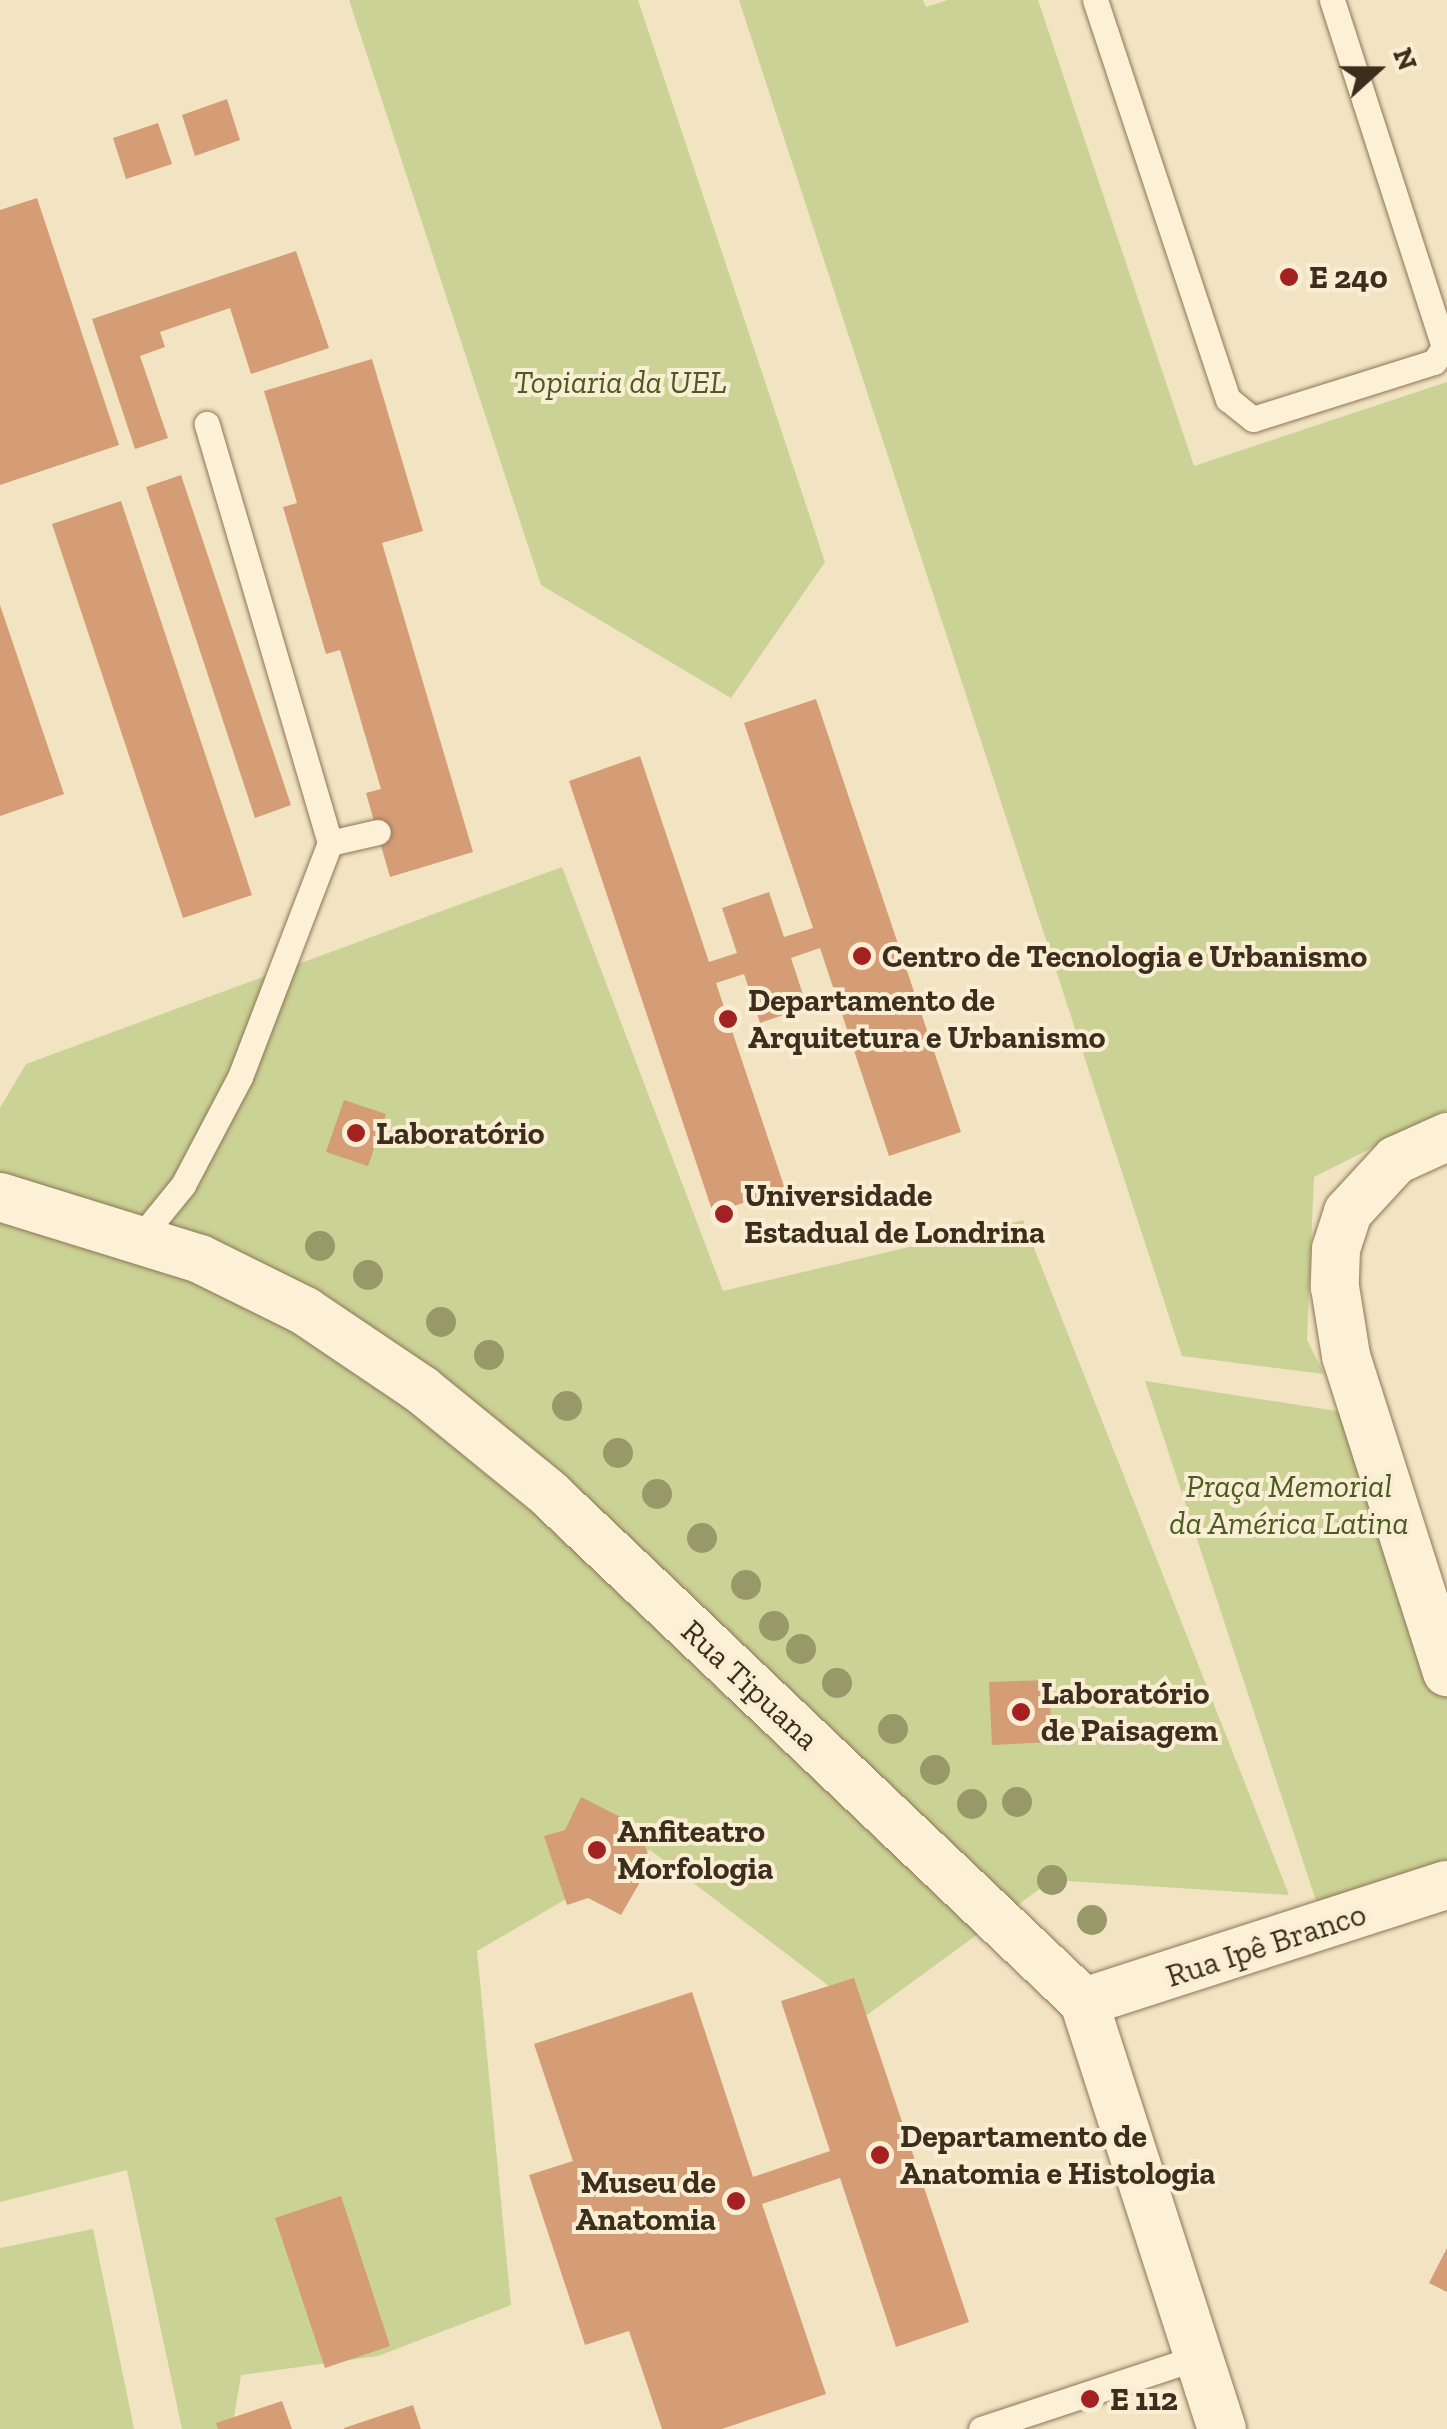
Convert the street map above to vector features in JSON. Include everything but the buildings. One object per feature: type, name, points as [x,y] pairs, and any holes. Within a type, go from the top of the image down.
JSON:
[{"type":"street","points":[[1447,1137],[1396,1160],[1348,1212],[1336,1249],[1334,1287],[1346,1356],[1447,1672]]},
{"type":"street","name":"Rua Tipuana","points":[[0,1197],[200,1259],[304,1312],[450,1412],[547,1492],[1084,2002],[1222,2429]]},
{"type":"street","name":"Rua Ipê Branco","points":[[1084,2002],[1447,1885]]},
{"type":"lane","points":[[1095,0],[1228,399],[1253,419],[1434,362],[1444,346],[1332,0]]},
{"type":"lane","points":[[139,1239],[182,1186],[240,1077],[330,843],[207,424]]},
{"type":"lane","points":[[330,843],[378,832]]},
{"type":"lane","points":[[981,2429],[1199,2357]]},
{"type":"green space","name":"Topiaria da UEL","points":[[349,0],[638,0],[825,562],[731,698],[541,585]]},
{"type":"green space","points":[[739,0],[923,0],[926,7],[948,0],[1038,0],[1194,466],[1447,382],[1447,1110],[1314,1177],[1307,1340],[1324,1374],[1182,1356]]},
{"type":"green space","points":[[562,867],[723,1291],[1023,1220],[1289,1895],[1052,1880],[867,2015],[650,1850],[477,1951],[511,2305],[378,2356],[241,2375],[232,2429],[182,2429],[127,2170],[0,2202],[0,1108],[26,1064]]},
{"type":"green space","name":"Praça Memorial da América Latina","points":[[1145,1381],[1362,1415],[1447,1679],[1447,1881],[1323,1922]]},
{"type":"green space","points":[[93,2229],[134,2429],[0,2429],[0,2248]]},
{"type":"place","name":"E 240","points":[[1289,277]]},
{"type":"place","name":"Centro de Tecnologia e Urbanismo","points":[[862,956]]},
{"type":"place","name":"Departamento de Arquitetura e Urbanismo","points":[[728,1019]]},
{"type":"place","name":"Laboratório","points":[[356,1133]]},
{"type":"place","name":"Universidade Estadual de Londrina","points":[[724,1214]]},
{"type":"place","name":"Laboratório de Paisagem","points":[[1021,1712]]},
{"type":"place","name":"Anfiteatro Morfologia","points":[[597,1850]]},
{"type":"place","name":"Departamento de Anatomia e Histologia","points":[[880,2155]]},
{"type":"place","name":"Museu de Anatomia","points":[[736,2201]]},
{"type":"place","name":"E 112","points":[[1090,2399]]}]
